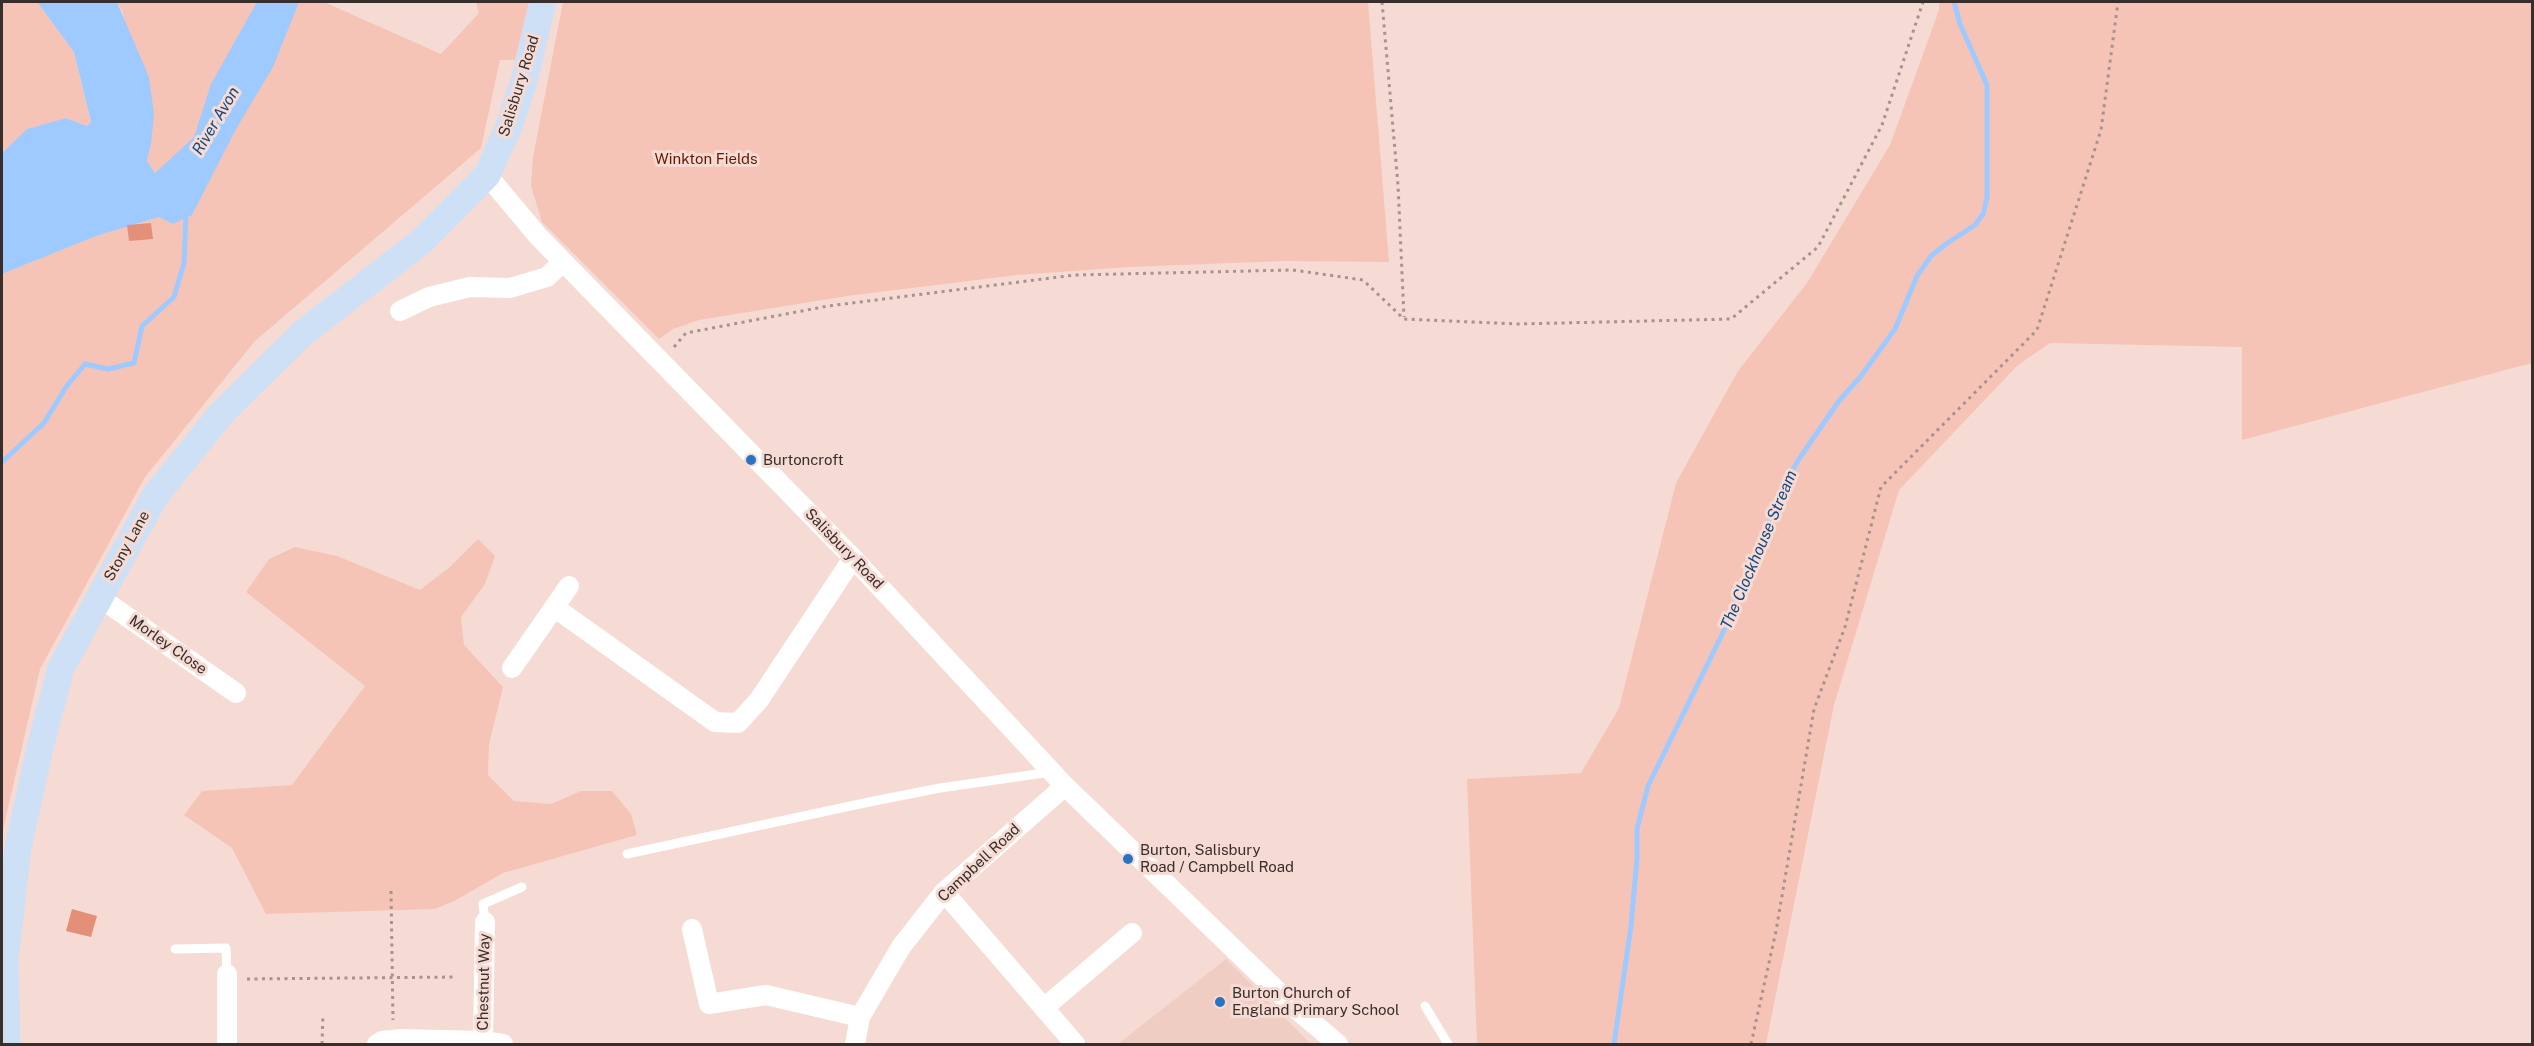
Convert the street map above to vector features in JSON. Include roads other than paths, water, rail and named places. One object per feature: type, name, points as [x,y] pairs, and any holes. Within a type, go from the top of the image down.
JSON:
[{"type":"main road","name":"Salisbury Road","points":[[487,175],[509,126],[524,81],[543,2]]},
{"type":"main road","name":"Stony Lane","points":[[7,1044],[5,959],[18,848],[40,748],[61,668],[154,496],[221,414],[303,333],[422,242],[487,175]]},
{"type":"street","name":"Salisbury Road","points":[[487,175],[538,236],[853,558],[1059,779],[1296,1009],[1338,1044]]},
{"type":"street","points":[[400,311],[429,297],[470,287],[510,288],[547,277],[563,262]]},
{"type":"street","points":[[554,607],[715,722],[738,723],[759,700],[853,558]]},
{"type":"street","points":[[512,668],[568,586]]},
{"type":"street","name":"Morley Close","points":[[99,597],[236,693]]},
{"type":"street","name":"Campbell Road","points":[[855,1044],[860,1017],[901,947],[944,892],[1059,779]]},
{"type":"street","points":[[944,892],[1076,1044]]},
{"type":"street","name":"Chestnut Way","points":[[483,1041],[485,922]]},
{"type":"street","points":[[692,929],[709,1004],[766,995],[860,1017]]},
{"type":"street","points":[[1045,1007],[1132,933]]},
{"type":"street","points":[[227,977],[227,1044]]},
{"type":"street","name":"Chestnut Way","points":[[377,1044],[382,1041],[400,1039],[483,1041],[503,1044]]},
{"type":"lane","points":[[627,855],[940,788],[1059,779]]},
{"type":"lane","points":[[485,922],[483,904],[522,887]]},
{"type":"lane","points":[[176,949],[226,948],[227,977]]},
{"type":"lane","points":[[1425,1006],[1448,1044]]},
{"type":"water","name":"River Avon","points":[[37,2],[117,2],[149,77],[154,114],[147,161],[155,173],[194,137],[211,84],[257,2],[299,2],[273,67],[236,129],[192,215],[173,224],[159,217],[96,236],[2,274],[2,153],[27,129],[66,118],[87,126],[91,122],[74,52]]},
{"type":"waterway","name":"The Clockhouse Stream","points":[[1614,1044],[1631,926],[1637,829],[1648,786],[1733,612],[1784,484],[1839,401],[1861,376],[1895,329],[1917,276],[1931,256],[1975,225],[1983,214],[1987,198],[1987,85],[1960,24],[1954,2]]},
{"type":"waterway","points":[[2,462],[44,423],[66,387],[85,364],[108,369],[134,363],[142,326],[174,297],[184,263],[186,214]]},
{"type":"place","name":"Burtoncroft","points":[[751,460]]},
{"type":"place","name":"Burton, Salisbury Road / Campbell Road","points":[[1128,859]]},
{"type":"place","name":"Burton Church of England Primary School","points":[[1220,1002]]},
{"type":"park label","name":"Winkton Fields","points":[[706,159]]}]
